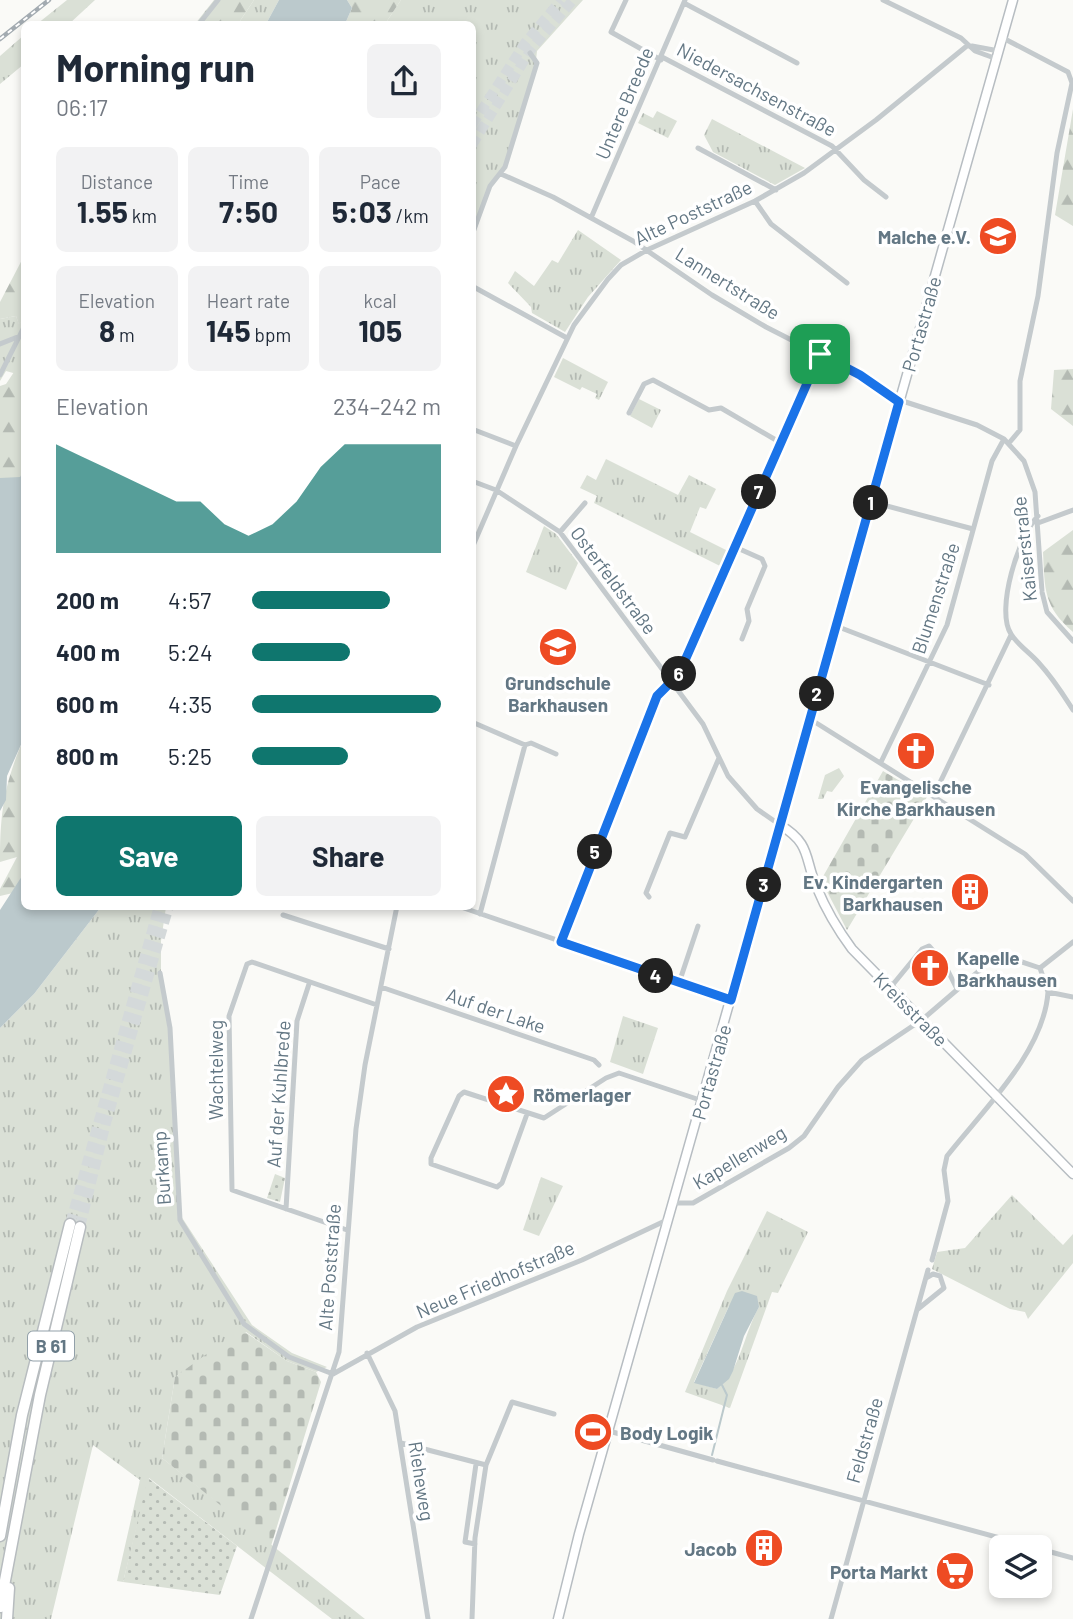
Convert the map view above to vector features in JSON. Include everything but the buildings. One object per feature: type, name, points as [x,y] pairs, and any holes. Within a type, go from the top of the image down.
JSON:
[{"type":"highway","name":"B 61","points":[[0,1536],[2,1511],[22,1415],[75,1225],[0,1607]]},
{"type":"highway","points":[[7,1619],[9,1563]]},
{"type":"main road","name":"Portastraße","points":[[558,1619],[559,1606],[671,1218],[1013,0]]},
{"type":"main road","name":"Kreisstraße","points":[[780,825],[800,839],[808,853],[815,885],[852,949],[1073,1174]]},
{"type":"street","points":[[201,21],[218,0]]},
{"type":"street","name":"Niedersachsenstraße","points":[[626,0],[611,32],[837,149]]},
{"type":"street","points":[[883,0],[975,51],[998,55]]},
{"type":"street","points":[[685,1],[797,63]]},
{"type":"street","name":"Untere Breede","points":[[591,218],[685,1]]},
{"type":"street","points":[[1003,38],[1068,72],[1072,88]]},
{"type":"street","name":"Alte Poststraße","points":[[476,538],[567,338],[582,311],[621,265],[647,250],[776,190],[837,149],[970,46]]},
{"type":"street","points":[[476,224],[490,186],[501,174],[534,81],[537,64],[530,53]]},
{"type":"street","name":"Blumenstraße","points":[[881,762],[931,664],[947,625],[992,461],[1006,441],[1020,430],[1020,381],[1038,296],[1050,196],[1072,88]]},
{"type":"street","points":[[698,148],[776,190]]},
{"type":"street","points":[[837,149],[864,180],[886,197]]},
{"type":"street","name":"Lannertstraße","points":[[501,174],[591,218],[647,250],[712,295],[860,375],[899,402]]},
{"type":"street","points":[[755,201],[771,224],[847,283]]},
{"type":"street","points":[[476,288],[567,338]]},
{"type":"street","points":[[0,344],[20,336]]},
{"type":"street","points":[[1,373],[20,336]]},
{"type":"street","points":[[561,942],[657,696],[672,684],[820,354]]},
{"type":"street","points":[[0,361],[10,356]]},
{"type":"street","points":[[629,413],[644,384],[653,380],[709,410],[721,408],[781,443]]},
{"type":"street","points":[[899,402],[977,425],[1006,441]]},
{"type":"street","points":[[476,431],[516,446]]},
{"type":"street","name":"Kaiserstraße","points":[[1006,441],[1028,470],[1038,520],[1044,601],[1053,621],[1073,641]]},
{"type":"street","name":"Osterfeldstraße","points":[[476,482],[496,490],[560,532],[703,724],[728,776],[757,809],[780,825]]},
{"type":"street","points":[[872,502],[974,529]]},
{"type":"street","points":[[560,532],[584,503]]},
{"type":"street","points":[[934,795],[1011,635],[1007,607],[1013,569],[1026,529],[1038,520],[1073,510]]},
{"type":"street","points":[[734,547],[762,559],[765,566],[747,609],[749,621],[742,639]]},
{"type":"street","points":[[836,626],[989,685]]},
{"type":"street","points":[[1011,635],[1041,664],[1073,710]]},
{"type":"street","points":[[810,719],[1024,854],[1073,901]]},
{"type":"street","points":[[476,724],[525,745],[531,743],[556,754]]},
{"type":"street","points":[[480,914],[525,745]]},
{"type":"street","points":[[649,897],[646,893],[653,871],[670,833],[685,837],[719,758]]},
{"type":"street","name":"Alte Poststraße","points":[[251,1619],[339,1352],[356,1129],[396,910]]},
{"type":"street","points":[[468,910],[731,1000]]},
{"type":"street","points":[[283,915],[389,949]]},
{"type":"street","points":[[679,983],[698,926]]},
{"type":"street","points":[[932,1260],[948,1201],[944,1170],[947,1156],[995,1096],[1041,1030],[1048,992],[1040,968],[1073,943]]},
{"type":"street","points":[[890,988],[922,949],[929,946],[944,963],[957,989]]},
{"type":"street","name":"Kapellenweg","points":[[675,1203],[693,1203],[789,1148],[812,1127],[838,1087],[862,1060],[923,1019],[998,957],[1040,968]]},
{"type":"street","name":"Wachtelweg","points":[[286,1209],[232,1190],[229,1016],[247,964],[252,962],[377,1006]]},
{"type":"street","name":"Burkamp","points":[[160,973],[170,1028],[180,1220],[244,1324],[289,1357],[333,1374]]},
{"type":"street","name":"Auf der Kuhlbrede","points":[[286,1209],[297,1021],[309,984]]},
{"type":"street","name":"Auf der Lake","points":[[381,987],[594,1060],[599,1065]]},
{"type":"street","points":[[1048,992],[1073,997]]},
{"type":"street","points":[[527,1114],[502,1183],[498,1187],[431,1164],[431,1158],[464,1092],[544,1118],[606,1078],[619,1073],[703,1101]]},
{"type":"street","points":[[286,1209],[347,1230]]},
{"type":"street","name":"Neue Friedhofstraße","points":[[333,1374],[417,1328],[582,1260],[671,1218]]},
{"type":"street","name":"Feldstraße","points":[[831,1619],[928,1270]]},
{"type":"street","points":[[917,1309],[944,1288],[940,1276],[933,1274],[926,1278]]},
{"type":"street","name":"Rieheweg","points":[[368,1353],[396,1410],[428,1619]]},
{"type":"street","points":[[472,1619],[475,1544],[486,1465],[512,1402],[554,1414]]},
{"type":"street","points":[[610,1431],[989,1535]]},
{"type":"street","points":[[401,1443],[486,1465]]},
{"type":"street","points":[[475,1544],[466,1542],[476,1464]]},
{"type":"street","points":[[1052,1552],[1073,1558]]},
{"type":"green space","points":[[67,0],[95,0],[72,21],[41,21]]},
{"type":"green space","points":[[214,0],[254,0],[240,21],[197,21]]},
{"type":"green space","points":[[254,0],[279,0],[268,21],[240,21]]},
{"type":"green space","points":[[347,0],[401,0],[387,21],[346,21],[352,8]]},
{"type":"green space","points":[[401,0],[583,0],[537,51],[534,78],[502,174],[491,182],[476,231],[476,21],[387,21]]},
{"type":"green space","points":[[21,38],[21,66],[0,84],[0,56]]},
{"type":"green space","points":[[1073,109],[1073,226],[1055,215]]},
{"type":"green space","points":[[657,111],[677,121],[668,138],[638,123],[643,113],[653,118]]},
{"type":"green space","points":[[712,119],[805,168],[775,185],[713,152],[704,135]]},
{"type":"green space","points":[[578,230],[621,260],[588,297],[565,332],[532,313],[531,307],[508,283],[515,271],[534,286],[552,260],[558,263]]},
{"type":"green space","points":[[21,262],[19,325],[16,316],[0,319],[0,302]]},
{"type":"green space","points":[[16,316],[19,324],[21,321],[21,375],[6,371],[0,381],[0,319]]},
{"type":"green space","points":[[563,358],[608,382],[599,400],[595,398],[597,394],[582,387],[580,390],[554,377]]},
{"type":"green space","points":[[1073,369],[1073,426],[1051,409],[1054,370]]},
{"type":"green space","points":[[14,372],[21,375],[20,478],[0,478],[0,386],[6,384]]},
{"type":"green space","points":[[639,399],[661,410],[652,428],[630,416]]},
{"type":"green space","points":[[606,459],[678,495],[689,475],[716,489],[706,509],[700,507],[690,532],[728,551],[722,567],[594,503],[597,496],[580,488],[587,475],[596,480]]},
{"type":"green space","points":[[544,526],[556,534],[578,563],[566,590],[526,572]]},
{"type":"green space","points":[[1073,530],[1073,632],[1051,605],[1044,576],[1043,552]]},
{"type":"green space","points":[[21,746],[21,878],[13,893],[0,896],[0,889],[17,857],[0,862],[4,798]]},
{"type":"green space","points":[[839,768],[844,776],[832,792],[827,791],[823,799],[818,799],[825,775]]},
{"type":"green space","points":[[883,771],[927,797],[847,930],[821,880]]},
{"type":"green space","points":[[99,910],[166,910],[161,941],[161,972],[171,1028],[181,1216],[252,1325],[292,1353],[327,1367],[316,1372],[287,1361],[246,1332],[175,1377],[162,1458],[365,1619],[332,1619],[149,1478],[123,1582],[117,1581],[140,1480],[93,1445],[51,1619],[0,1619],[0,1028],[34,994]]},
{"type":"green space","points":[[623,1016],[658,1028],[643,1074],[610,1062]]},
{"type":"green space","points":[[275,1174],[285,1178],[280,1202],[267,1198]]},
{"type":"green space","points":[[541,1177],[563,1186],[539,1236],[523,1230]]},
{"type":"green space","points":[[1012,1195],[1063,1245],[1073,1234],[1073,1263],[1028,1319],[1025,1312],[1010,1309],[932,1269],[937,1252],[965,1248]]},
{"type":"green space","points":[[767,1211],[808,1232],[778,1293],[772,1292],[730,1408],[685,1392],[727,1291]],"holes":[[[729,1306],[759,1307],[725,1382],[717,1389],[694,1382]]]},
{"type":"green space","points":[[245,1332],[287,1361],[316,1372],[321,1382],[271,1546],[162,1458],[175,1377],[223,1342]]},
{"type":"green space","points":[[148,1478],[237,1546],[220,1595],[123,1582]]},
{"type":"shaded area","points":[[279,0],[347,0],[352,8],[346,21],[268,21]]},
{"type":"shaded area","points":[[20,477],[21,745],[7,776],[6,800],[0,811],[0,478]]},
{"type":"shaded area","points":[[21,878],[21,910],[99,910],[34,994],[0,1028],[0,910]]},
{"type":"shaded area","points":[[742,1291],[757,1296],[759,1307],[744,1336],[729,1379],[717,1389],[694,1383],[735,1293]]},
{"type":"waterway","points":[[712,1455],[727,1395],[722,1385]]},
{"type":"tunnel","points":[[476,119],[525,43],[561,0]]},
{"type":"tunnel","points":[[476,139],[532,48],[573,0]]},
{"type":"tunnel","points":[[70,1224],[158,910]]},
{"type":"tunnel","points":[[80,1227],[106,1123],[168,910]]},
{"type":"railway","points":[[23,21],[49,0]]},
{"type":"railway","points":[[0,39],[21,22]]},
{"type":"place","name":"Malche e.V.","points":[[998,236]]},
{"type":"place","name":"Grundschule Barkhausen","points":[[558,647]]},
{"type":"place","name":"Evangelische Kirche Barkhausen","points":[[916,751]]},
{"type":"place","name":"Ev. Kindergarten Barkhausen","points":[[970,892]]},
{"type":"place","name":"Kapelle Barkhausen","points":[[930,968]]},
{"type":"place","name":"Römerlager","points":[[506,1094]]},
{"type":"place","name":"Body Logik","points":[[593,1432]]},
{"type":"place","name":"Jacob","points":[[764,1548]]},
{"type":"place","name":"Porta Markt","points":[[955,1571]]},
{"type":"route","points":[[820,354],[860,375],[899,402],[731,1000],[561,942],[657,696],[672,684],[679,674],[820,354]]}]
